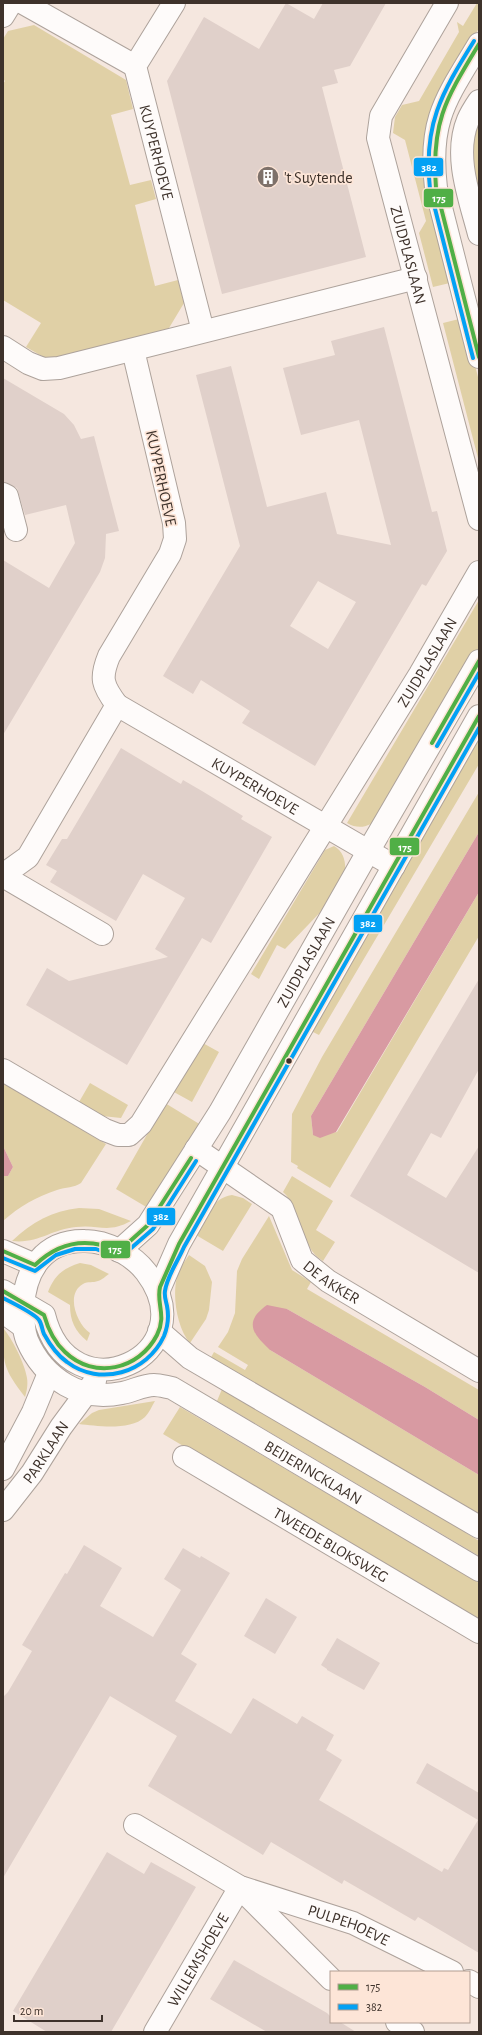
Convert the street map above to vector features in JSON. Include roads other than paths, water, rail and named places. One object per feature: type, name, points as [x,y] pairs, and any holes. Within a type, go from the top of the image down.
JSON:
[{"type":"street","points":[[3,16],[11,3]]},
{"type":"street","points":[[23,3],[135,66],[174,3]]},
{"type":"street","name":"ZUIDPLASLAAN","points":[[447,3],[381,116],[378,138],[479,519]]},
{"type":"street","points":[[479,44],[447,98],[439,117],[434,138],[432,161],[436,188],[479,357]]},
{"type":"street","name":"KUYPERHOEVE","points":[[135,66],[203,331]]},
{"type":"street","points":[[479,101],[468,120],[462,143],[464,167],[479,234]]},
{"type":"street","points":[[3,347],[28,363],[43,369],[59,368],[416,278]]},
{"type":"street","name":"KUYPERHOEVE","points":[[133,350],[174,523],[175,539],[170,554],[109,656],[103,672],[105,689],[117,705],[326,825],[394,866]]},
{"type":"street","points":[[3,494],[7,496],[16,530]]},
{"type":"street","name":"ZUIDPLASLAAN","points":[[3,1070],[105,1130],[118,1135],[128,1135],[141,1124],[420,674],[479,572]]},
{"type":"street","name":"ZUIDPLASLAAN","points":[[119,1251],[148,1225],[220,1112],[369,850],[479,661]]},
{"type":"street","points":[[102,934],[3,875],[28,857],[117,705]]},
{"type":"street","name":"ZUIDPLASLAAN","points":[[158,1292],[179,1244],[479,716]]},
{"type":"street","name":"DE AKKER","points":[[196,1149],[282,1208],[302,1260],[328,1281],[479,1371]]},
{"type":"street","points":[[3,1291],[23,1303],[44,1315],[51,1335],[64,1353],[82,1364],[102,1370],[120,1368],[137,1360],[150,1347],[159,1331],[162,1310],[158,1292],[142,1267],[109,1245],[85,1241],[74,1242],[52,1250],[34,1264],[26,1282],[23,1303],[24,1327],[27,1339],[33,1351],[49,1373]]},
{"type":"street","points":[[3,1251],[34,1264]]},
{"type":"street","points":[[3,1312],[24,1327]]},
{"type":"street","points":[[159,1331],[190,1358],[479,1527]]},
{"type":"street","name":"PARKLAAN","points":[[3,1510],[32,1473],[61,1427],[87,1393],[102,1370]]},
{"type":"street","name":"PARKLAAN","points":[[3,1469],[33,1412],[49,1373]]},
{"type":"street","name":"BEIJERINCKLAAN","points":[[49,1373],[67,1385],[87,1393],[110,1394],[156,1385],[172,1388],[479,1570]]},
{"type":"street","name":"TWEEDE BLOKSWEG","points":[[184,1457],[479,1632]]},
{"type":"street","name":"PULPEHOEVE","points":[[135,1825],[240,1887],[353,1923],[450,1971]]},
{"type":"street","name":"PULPEHOEVE","points":[[240,1887],[330,1978]]},
{"type":"street","name":"WILLEMSHOEVE","points":[[155,2032],[240,1887]]},
{"type":"street","points":[[470,1982],[479,1987]]},
{"type":"street","points":[[399,2023],[413,2032]]},
{"type":"place","name":"'t Suytende","points":[[268,177]]}]
